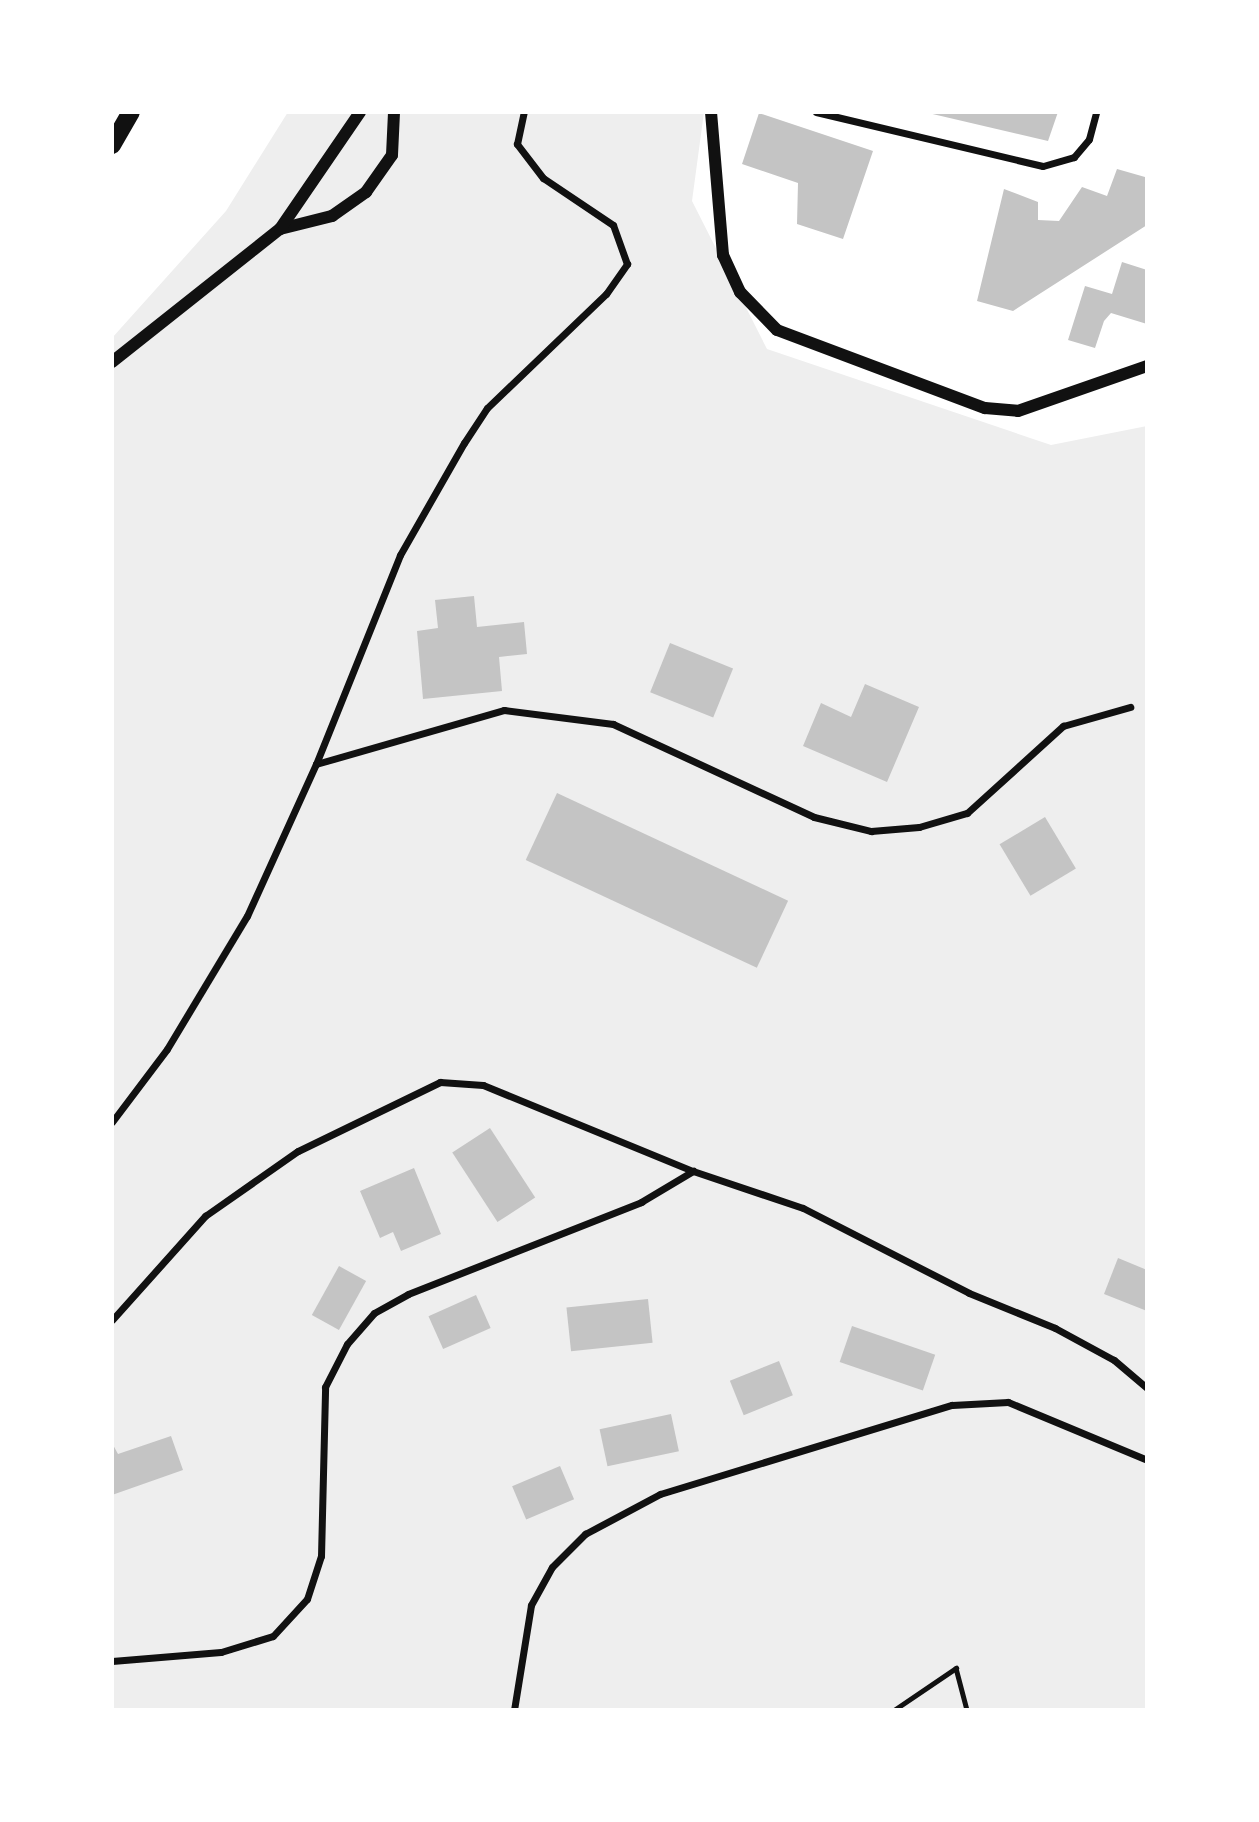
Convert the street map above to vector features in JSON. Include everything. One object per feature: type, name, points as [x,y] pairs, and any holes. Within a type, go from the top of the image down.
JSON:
[{"type":"main road","points":[[112,145],[131,112]]},
{"type":"street","points":[[112,362],[281,229],[360,112]]},
{"type":"street","points":[[281,229],[332,216],[366,192],[393,155],[394,112]]},
{"type":"street","points":[[112,1122],[167,1049],[247,916],[316,764],[400,555],[464,443],[487,408],[606,294],[627,264],[613,225],[543,178],[517,144],[524,112]]},
{"type":"street","points":[[711,112],[723,255],[740,292],[777,330],[985,408],[1018,411],[1147,366]]},
{"type":"street","points":[[816,112],[1042,166],[1074,157],[1089,139],[1096,112]]},
{"type":"street","points":[[316,764],[504,710],[613,724],[814,817],[871,831],[919,827],[967,813],[1063,726],[1130,707]]},
{"type":"street","points":[[112,1320],[205,1216],[298,1151],[440,1082],[483,1085],[693,1171],[803,1208],[969,1293],[1055,1328],[1114,1360],[1147,1388]]},
{"type":"street","points":[[112,1661],[221,1652],[273,1636],[307,1599],[321,1556],[325,1387],[347,1344],[374,1313],[408,1294],[641,1202],[693,1171]]},
{"type":"street","points":[[514,1710],[531,1605],[552,1567],[585,1534],[660,1494],[952,1405],[1008,1402],[1147,1460]]},
{"type":"path","points":[[894,1710],[956,1668],[967,1710]]},
{"type":"shaded area","points":[[288,112],[704,112],[692,201],[767,349],[1051,445],[1147,426],[1147,1710],[112,1710],[112,338],[226,211]]},
{"type":"building","points":[[924,112],[1058,112],[1048,141]]},
{"type":"building","points":[[759,113],[873,151],[843,239],[797,224],[798,183],[742,164]]},
{"type":"building","points":[[1117,169],[1145,177],[1147,172],[1147,225],[1013,311],[977,301],[1004,189],[1038,202],[1038,220],[1059,221],[1082,187],[1107,196]]},
{"type":"building","points":[[1122,262],[1147,270],[1147,324],[1111,313],[1104,321],[1095,348],[1068,340],[1085,286],[1112,294]]},
{"type":"building","points":[[474,596],[477,627],[524,622],[527,654],[499,657],[502,691],[423,699],[417,631],[438,628],[435,600]]},
{"type":"building","points":[[670,643],[733,668],[713,718],[650,692]]},
{"type":"building","points":[[865,684],[919,707],[887,782],[803,746],[821,703],[851,717]]},
{"type":"building","points":[[557,793],[788,901],[757,968],[526,860]]},
{"type":"building","points":[[1045,817],[1076,868],[1030,896],[1000,844]]},
{"type":"building","points":[[490,1128],[535,1198],[497,1222],[452,1153]]},
{"type":"building","points":[[414,1168],[441,1234],[401,1251],[393,1232],[380,1238],[360,1191]]},
{"type":"building","points":[[1118,1258],[1147,1270],[1147,1311],[1104,1294]]},
{"type":"building","points":[[339,1266],[366,1281],[339,1330],[312,1315]]},
{"type":"building","points":[[476,1295],[491,1328],[443,1349],[428,1316]]},
{"type":"building","points":[[648,1299],[653,1343],[571,1351],[566,1308]]},
{"type":"building","points":[[852,1326],[935,1355],[923,1391],[840,1362]]},
{"type":"building","points":[[779,1361],[793,1395],[744,1415],[730,1381]]},
{"type":"building","points":[[671,1414],[679,1451],[607,1466],[600,1429]]},
{"type":"building","points":[[171,1436],[183,1470],[112,1495],[112,1443],[118,1454]]},
{"type":"building","points":[[560,1466],[574,1499],[526,1519],[512,1486]]}]
